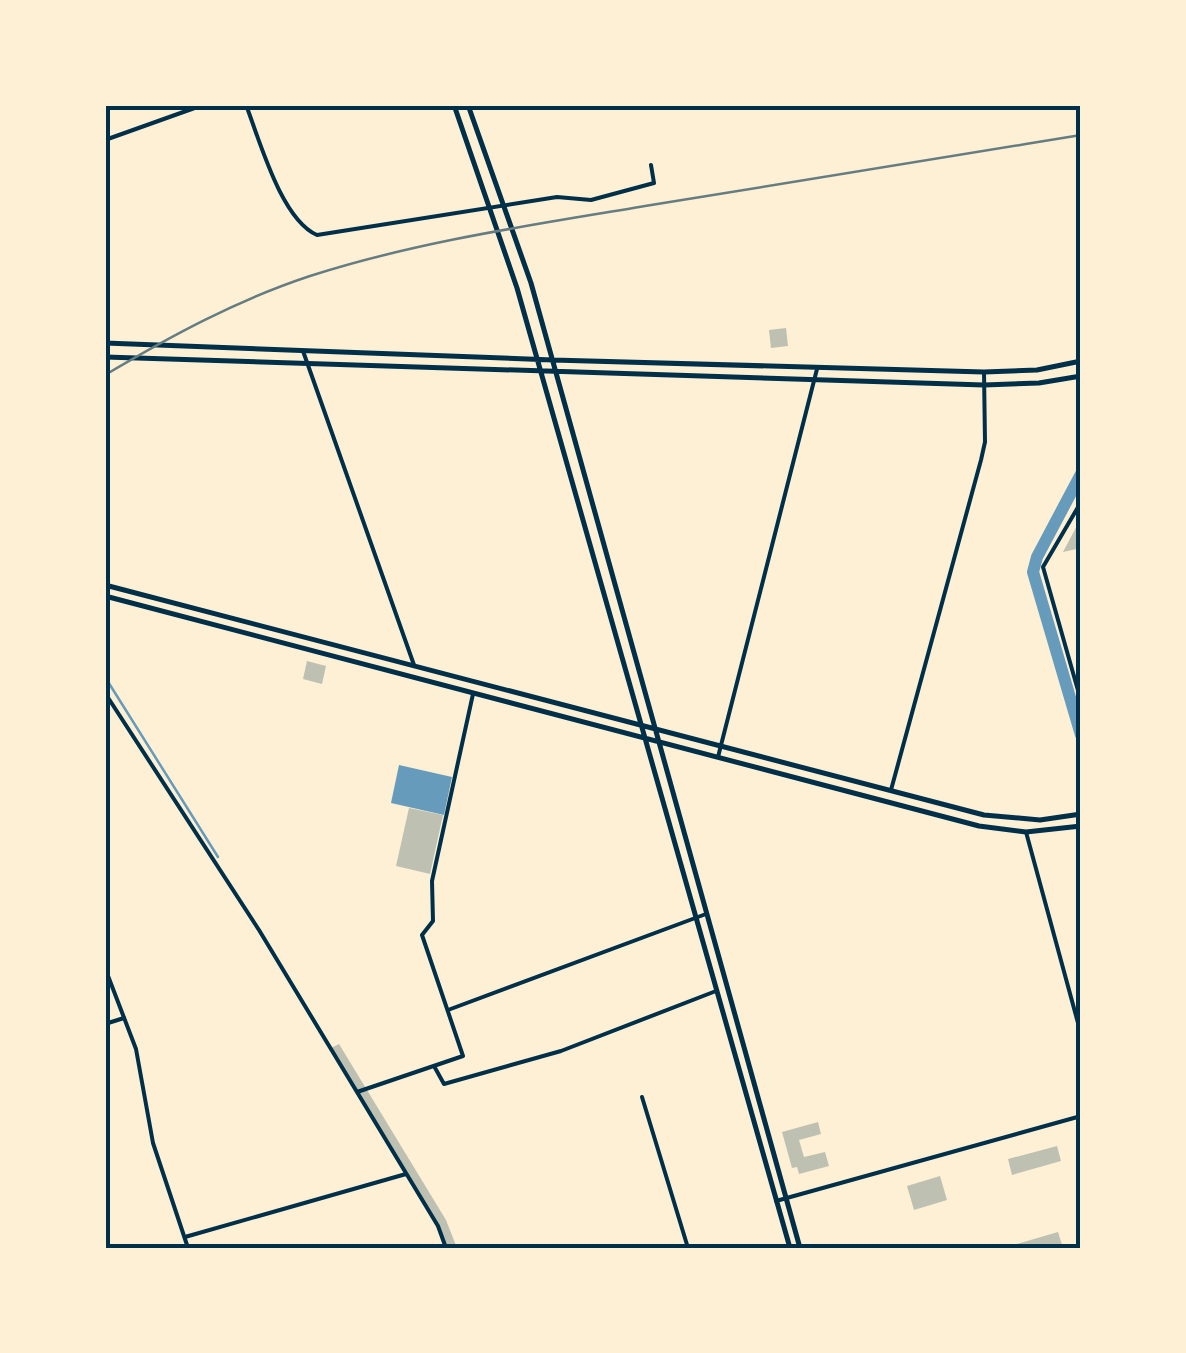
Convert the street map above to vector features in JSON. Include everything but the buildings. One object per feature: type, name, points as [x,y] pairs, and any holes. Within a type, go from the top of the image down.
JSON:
[{"type":"main road","points":[[454,105],[488,196],[541,373],[790,1248]]},
{"type":"main road","points":[[468,105],[501,192],[553,360],[800,1248]]},
{"type":"main road","points":[[105,343],[984,372],[1037,370],[1081,362]]},
{"type":"main road","points":[[105,357],[984,385],[1039,383],[1081,376]]},
{"type":"main road","points":[[105,585],[1014,820],[1081,814]]},
{"type":"main road","points":[[105,596],[980,826],[1026,832],[1081,826]]},
{"type":"street","points":[[105,140],[203,105]]},
{"type":"street","points":[[246,105],[288,207],[308,231],[317,235],[557,196],[590,200],[654,183],[650,165]]},
{"type":"street","points":[[302,350],[414,665]]},
{"type":"street","points":[[718,757],[817,368]]},
{"type":"street","points":[[891,790],[982,460],[984,372]]},
{"type":"street","points":[[1081,502],[1043,567],[1081,700]]},
{"type":"street","points":[[105,693],[260,930],[438,1226],[446,1248]]},
{"type":"street","points":[[357,1092],[463,1056],[422,935],[433,922],[432,880],[474,694]]},
{"type":"street","points":[[105,711],[115,708]]},
{"type":"street","points":[[1026,832],[1081,1034]]},
{"type":"street","points":[[448,1010],[706,914]]},
{"type":"street","points":[[105,968],[140,1065],[153,1143],[188,1248]]},
{"type":"street","points":[[434,1066],[444,1084],[561,1052],[716,992]]},
{"type":"street","points":[[105,1024],[125,1018]]},
{"type":"street","points":[[642,1097],[688,1248]]},
{"type":"street","points":[[776,1202],[1081,1116]]},
{"type":"street","points":[[184,1237],[406,1174]]},
{"type":"water","points":[[399,765],[452,777],[444,815],[391,803]]},
{"type":"waterway","points":[[1081,474],[1037,557],[1033,572],[1081,735]]},
{"type":"waterway","points":[[105,677],[218,857]]},
{"type":"railway","points":[[105,375],[256,296],[393,253],[561,220],[1081,135]]}]
